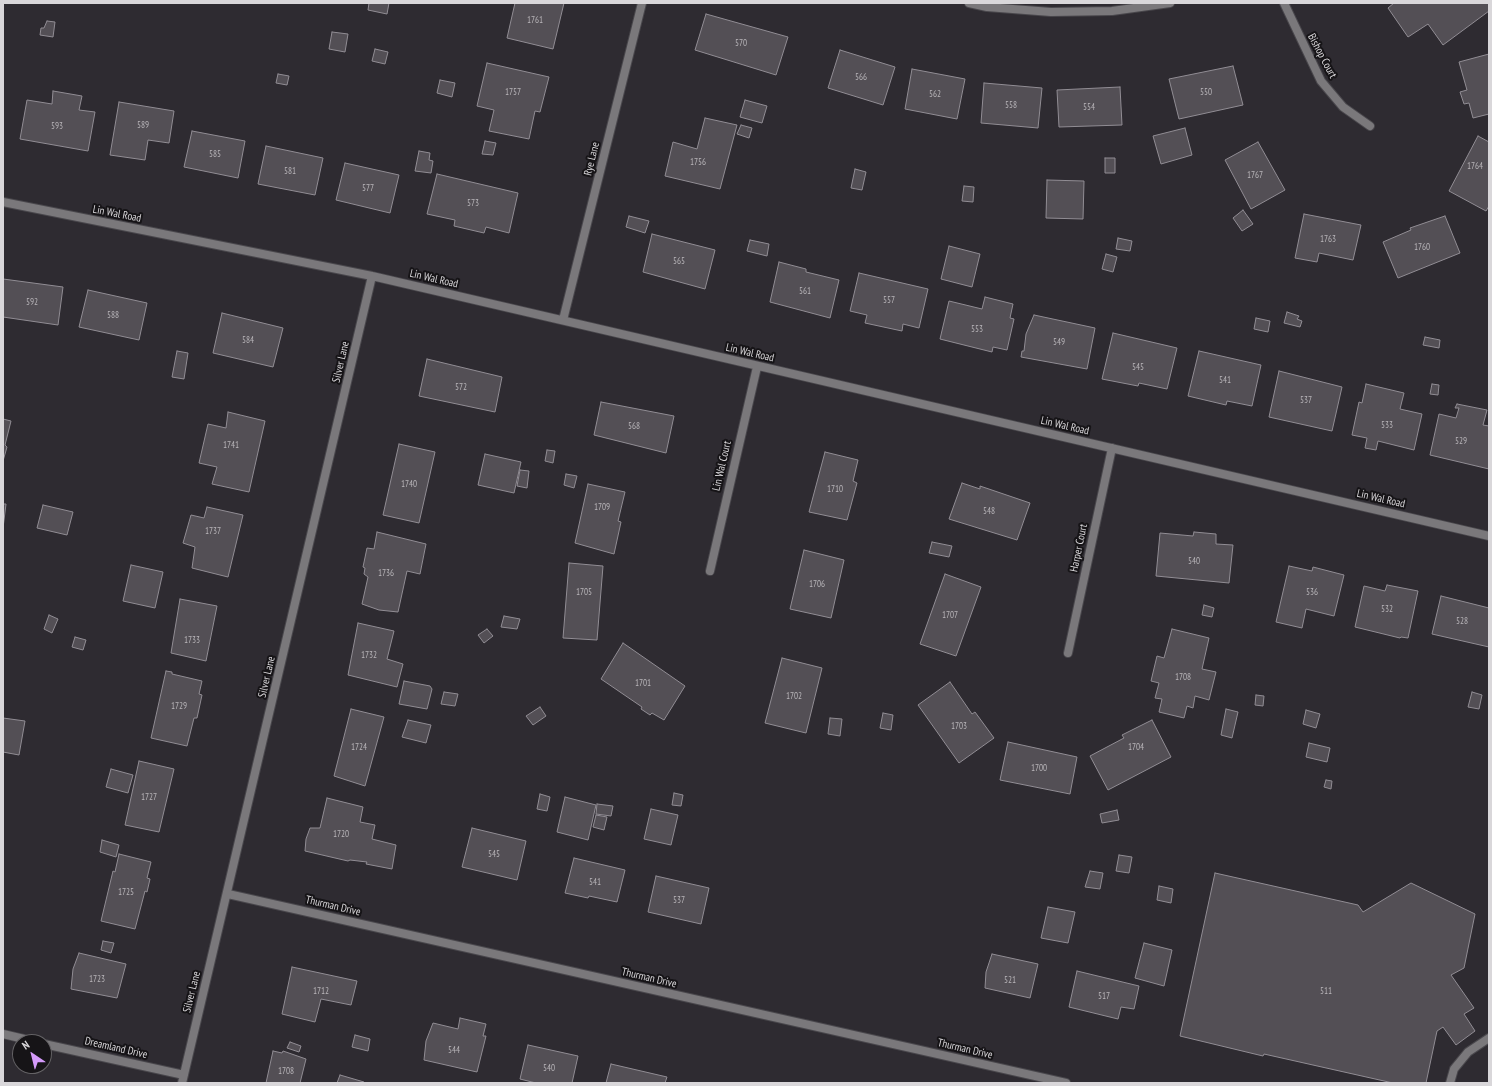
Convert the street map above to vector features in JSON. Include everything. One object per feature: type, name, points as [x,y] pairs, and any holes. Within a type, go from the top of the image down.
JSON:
[{"type":"street","name":"Rye Lane","points":[[563,320],[642,3]]},
{"type":"street","points":[[968,3],[987,7],[1051,12],[1112,11],[1170,3]]},
{"type":"street","name":"Bishop Court","points":[[1284,3],[1322,81],[1343,107],[1370,126]]},
{"type":"street","name":"Lin Wal Road","points":[[3,202],[372,276],[757,367],[1489,536]]},
{"type":"street","name":"Silver Lane","points":[[183,1079],[228,894],[372,276]]},
{"type":"street","name":"Lin Wal Court","points":[[710,571],[757,367]]},
{"type":"street","name":"Harper Court","points":[[1068,653],[1112,448]]},
{"type":"street","name":"Thurman Drive","points":[[228,894],[1066,1083]]},
{"type":"street","points":[[1450,1083],[1454,1069],[1468,1052],[1489,1038]]},
{"type":"street","name":"Dreamland Drive","points":[[52,1046],[183,1079]]},
{"type":"building","points":[[369,3],[389,3],[387,14],[368,10]]},
{"type":"building","points":[[515,3],[564,3],[553,49],[507,38]]},
{"type":"building","points":[[1394,3],[1489,3],[1489,11],[1443,45],[1428,24],[1408,37],[1388,8]]},
{"type":"building","points":[[706,14],[788,37],[776,75],[695,50]]},
{"type":"building","points":[[47,21],[55,22],[53,37],[40,35],[41,28],[44,28]]},
{"type":"building","points":[[332,32],[348,34],[345,52],[329,49]]},
{"type":"building","points":[[375,49],[388,52],[385,64],[372,61]]},
{"type":"building","points":[[840,50],[895,67],[883,105],[828,88]]},
{"type":"building","points":[[1489,54],[1489,114],[1473,118],[1469,103],[1464,104],[1460,92],[1467,90],[1459,62]]},
{"type":"building","points":[[487,63],[549,77],[540,112],[535,111],[529,139],[489,131],[494,110],[477,106]]},
{"type":"building","points":[[1233,66],[1243,105],[1179,119],[1169,79]]},
{"type":"building","points":[[912,69],[965,79],[957,119],[905,109]]},
{"type":"building","points":[[278,74],[289,76],[287,85],[276,83]]},
{"type":"building","points":[[440,80],[455,83],[452,97],[437,93]]},
{"type":"building","points":[[984,83],[1042,88],[1038,128],[981,123]]},
{"type":"building","points":[[1120,87],[1122,125],[1059,127],[1057,90]]},
{"type":"building","points":[[53,91],[82,96],[79,110],[95,112],[88,151],[20,139],[27,100],[52,104]]},
{"type":"building","points":[[745,100],[767,106],[762,123],[740,117]]},
{"type":"building","points":[[119,102],[174,111],[169,143],[148,140],[145,160],[110,155]]},
{"type":"building","points":[[705,118],[737,125],[720,189],[665,176],[673,142],[697,149]]},
{"type":"building","points":[[741,125],[752,128],[749,138],[737,134]]},
{"type":"building","points":[[1185,128],[1192,155],[1161,164],[1153,136]]},
{"type":"building","points":[[192,131],[245,141],[238,178],[184,167]]},
{"type":"building","points":[[1478,136],[1489,142],[1489,206],[1486,211],[1449,191]]},
{"type":"building","points":[[485,141],[496,143],[493,155],[482,154]]},
{"type":"building","points":[[1258,142],[1285,190],[1251,209],[1225,160]]},
{"type":"building","points":[[266,146],[323,158],[315,195],[258,184]]},
{"type":"building","points":[[419,151],[430,153],[429,160],[433,161],[431,173],[415,171]]},
{"type":"building","points":[[1105,158],[1115,158],[1115,173],[1105,173]]},
{"type":"building","points":[[345,163],[399,175],[390,213],[336,200]]},
{"type":"building","points":[[855,169],[866,172],[862,190],[851,188]]},
{"type":"building","points":[[437,174],[518,193],[509,233],[486,227],[484,233],[454,226],[455,220],[427,214]]},
{"type":"building","points":[[1047,180],[1084,181],[1083,219],[1046,218]]},
{"type":"building","points":[[964,186],[974,187],[973,202],[962,201]]},
{"type":"building","points":[[1243,210],[1253,224],[1242,231],[1233,218]]},
{"type":"building","points":[[1304,214],[1361,225],[1353,260],[1319,253],[1317,262],[1295,258]]},
{"type":"building","points":[[629,216],[649,221],[645,233],[626,227]]},
{"type":"building","points":[[1445,216],[1460,253],[1398,278],[1383,242],[1411,230],[1410,228]]},
{"type":"building","points":[[652,234],[715,250],[705,289],[643,272]]},
{"type":"building","points":[[1118,238],[1132,241],[1130,251],[1116,249]]},
{"type":"building","points":[[750,240],[769,244],[767,256],[747,251]]},
{"type":"building","points":[[949,246],[980,254],[972,287],[941,279]]},
{"type":"building","points":[[1106,254],[1117,257],[1113,272],[1102,269]]},
{"type":"building","points":[[779,262],[806,269],[806,272],[839,280],[830,318],[770,302]]},
{"type":"building","points":[[859,273],[928,289],[919,328],[903,324],[902,331],[865,323],[867,315],[850,311]]},
{"type":"building","points":[[3,279],[63,287],[58,325],[3,317]]},
{"type":"building","points":[[88,290],[147,303],[139,340],[79,327]]},
{"type":"building","points":[[985,297],[1013,304],[1010,318],[1014,319],[1007,350],[993,347],[992,352],[940,339],[949,301],[982,309]]},
{"type":"building","points":[[1287,312],[1299,316],[1297,319],[1302,321],[1300,327],[1284,323]]},
{"type":"building","points":[[222,313],[283,328],[273,367],[213,353]]},
{"type":"building","points":[[1034,315],[1095,328],[1087,369],[1021,357],[1022,351],[1024,351],[1026,334]]},
{"type":"building","points":[[1256,318],[1270,321],[1268,332],[1254,329]]},
{"type":"building","points":[[1113,333],[1177,348],[1167,389],[1139,383],[1138,386],[1102,379]]},
{"type":"building","points":[[1425,337],[1440,340],[1439,348],[1423,345]]},
{"type":"building","points":[[177,351],[188,353],[184,379],[172,377]]},
{"type":"building","points":[[1199,351],[1261,365],[1252,406],[1227,401],[1226,405],[1188,396]]},
{"type":"building","points":[[427,359],[502,377],[495,412],[419,396]]},
{"type":"building","points":[[1279,371],[1342,387],[1332,431],[1269,417]]},
{"type":"building","points":[[1366,384],[1404,393],[1400,409],[1422,414],[1414,450],[1378,441],[1376,450],[1365,448],[1367,438],[1352,435],[1359,402],[1362,403]]},
{"type":"building","points":[[1432,384],[1439,385],[1438,395],[1430,394]]},
{"type":"building","points":[[601,402],[674,416],[666,453],[594,435]]},
{"type":"building","points":[[1457,404],[1487,410],[1483,425],[1489,426],[1489,469],[1430,455],[1439,414],[1456,418],[1459,408],[1455,408]]},
{"type":"building","points":[[228,412],[265,421],[249,492],[212,484],[217,467],[199,463],[208,424],[226,428]]},
{"type":"building","points":[[3,419],[11,421],[3,461]]},
{"type":"building","points":[[399,444],[435,452],[419,523],[383,515]]},
{"type":"building","points":[[547,450],[555,451],[553,463],[545,461]]},
{"type":"building","points":[[825,452],[858,460],[853,481],[857,483],[847,520],[809,512]]},
{"type":"building","points":[[485,454],[521,462],[514,493],[478,485]]},
{"type":"building","points":[[520,470],[529,471],[527,488],[517,486]]},
{"type":"building","points":[[566,474],[577,476],[574,488],[564,485]]},
{"type":"building","points":[[962,483],[980,489],[980,486],[1030,503],[1017,540],[949,519]]},
{"type":"building","points":[[588,484],[625,492],[618,521],[621,522],[614,554],[575,543]]},
{"type":"building","points":[[3,504],[6,504],[3,528]]},
{"type":"building","points":[[43,505],[73,512],[67,535],[37,528]]},
{"type":"building","points":[[207,507],[243,515],[228,577],[192,568],[195,547],[183,543],[191,515],[204,518]]},
{"type":"building","points":[[377,532],[426,544],[420,574],[407,571],[398,612],[379,610],[362,604],[368,577],[364,574],[365,568],[363,567],[367,548],[374,549]]},
{"type":"building","points":[[1194,532],[1216,534],[1216,544],[1233,545],[1229,583],[1156,576],[1160,533],[1193,536]]},
{"type":"building","points":[[932,542],[952,546],[949,557],[929,553]]},
{"type":"building","points":[[804,550],[844,560],[831,618],[790,609]]},
{"type":"building","points":[[569,563],[603,566],[597,640],[563,638]]},
{"type":"building","points":[[131,565],[163,572],[155,608],[123,601]]},
{"type":"building","points":[[1289,566],[1312,571],[1313,567],[1344,575],[1334,616],[1306,609],[1302,628],[1276,622]]},
{"type":"building","points":[[945,574],[981,587],[956,656],[920,644]]},
{"type":"building","points":[[1387,585],[1418,591],[1408,638],[1400,638],[1355,627],[1364,586],[1385,591]]},
{"type":"building","points":[[1441,596],[1489,608],[1489,647],[1432,634]]},
{"type":"building","points":[[180,599],[217,606],[206,661],[171,653]]},
{"type":"building","points":[[1204,605],[1214,608],[1212,617],[1202,615]]},
{"type":"building","points":[[49,615],[58,619],[52,633],[44,629]]},
{"type":"building","points":[[504,616],[520,619],[517,629],[501,627]]},
{"type":"building","points":[[358,623],[394,631],[387,659],[403,664],[397,687],[348,675]]},
{"type":"building","points":[[487,629],[493,636],[484,643],[478,635]]},
{"type":"building","points":[[1172,629],[1209,638],[1202,669],[1216,672],[1209,700],[1195,696],[1193,708],[1187,706],[1184,718],[1159,712],[1162,699],[1155,698],[1159,683],[1151,681],[1157,656],[1164,658]]},
{"type":"building","points":[[75,637],[86,640],[83,650],[72,647]]},
{"type":"building","points":[[623,643],[685,686],[664,720],[652,713],[650,715],[641,709],[642,707],[601,679]]},
{"type":"building","points":[[782,658],[822,668],[806,733],[765,723]]},
{"type":"building","points":[[166,671],[172,672],[172,674],[202,681],[199,694],[202,695],[197,718],[194,718],[187,746],[151,738]]},
{"type":"building","points":[[404,681],[430,686],[432,689],[427,709],[399,704]]},
{"type":"building","points":[[950,682],[972,714],[975,712],[994,738],[959,763],[918,705]]},
{"type":"building","points":[[444,692],[458,694],[455,706],[441,704]]},
{"type":"building","points":[[1472,692],[1482,695],[1479,709],[1468,707]]},
{"type":"building","points":[[1256,695],[1264,696],[1263,706],[1255,705]]},
{"type":"building","points":[[540,707],[546,716],[533,725],[526,716]]},
{"type":"building","points":[[351,709],[384,717],[365,786],[334,776]]},
{"type":"building","points":[[1226,709],[1238,712],[1232,738],[1221,735]]},
{"type":"building","points":[[1306,710],[1320,714],[1316,728],[1303,724]]},
{"type":"building","points":[[883,713],[893,715],[891,730],[880,728]]},
{"type":"building","points":[[3,718],[25,721],[19,755],[3,752]]},
{"type":"building","points":[[830,718],[842,719],[840,736],[828,734]]},
{"type":"building","points":[[408,720],[431,725],[426,743],[402,737]]},
{"type":"building","points":[[1152,720],[1171,757],[1108,790],[1090,756],[1124,738],[1122,735]]},
{"type":"building","points":[[1008,742],[1077,757],[1070,794],[1000,780]]},
{"type":"building","points":[[1309,743],[1330,748],[1327,762],[1306,757]]},
{"type":"building","points":[[139,761],[174,769],[159,832],[125,825]]},
{"type":"building","points":[[111,769],[133,775],[128,793],[106,787]]},
{"type":"building","points":[[1326,780],[1332,781],[1331,789],[1324,787]]},
{"type":"building","points":[[674,793],[683,795],[681,806],[672,805]]},
{"type":"building","points":[[540,794],[550,797],[547,811],[537,809]]},
{"type":"building","points":[[565,797],[596,805],[588,840],[557,832]]},
{"type":"building","points":[[327,798],[363,807],[360,822],[375,825],[372,839],[396,845],[392,869],[366,864],[367,862],[348,861],[305,851],[306,839],[310,828],[320,828]]},
{"type":"building","points":[[597,804],[613,806],[611,816],[596,814]]},
{"type":"building","points":[[651,809],[678,815],[671,845],[644,839]]},
{"type":"building","points":[[1117,810],[1119,820],[1102,823],[1100,814]]},
{"type":"building","points":[[596,815],[607,817],[604,830],[593,827]]},
{"type":"building","points":[[472,828],[526,841],[517,880],[462,867]]},
{"type":"building","points":[[102,840],[119,845],[116,857],[100,852]]},
{"type":"building","points":[[119,854],[151,862],[147,878],[150,879],[147,892],[145,891],[135,929],[101,921],[113,871],[115,872]]},
{"type":"building","points":[[1119,855],[1132,857],[1129,873],[1116,871]]},
{"type":"building","points":[[574,858],[625,870],[617,902],[565,893]]},
{"type":"building","points":[[1090,871],[1103,873],[1100,889],[1085,887]]},
{"type":"building","points":[[1215,873],[1358,905],[1363,912],[1411,883],[1475,914],[1464,968],[1451,975],[1474,1008],[1464,1014],[1475,1031],[1456,1045],[1443,1027],[1437,1031],[1426,1083],[1393,1083],[1264,1054],[1263,1056],[1180,1036]]},
{"type":"building","points":[[656,876],[709,888],[701,924],[648,912]]},
{"type":"building","points":[[1159,886],[1173,889],[1171,903],[1157,900]]},
{"type":"building","points":[[1048,907],[1075,912],[1068,943],[1041,938]]},
{"type":"building","points":[[103,941],[114,943],[111,953],[101,950]]},
{"type":"building","points":[[1144,943],[1172,950],[1164,986],[1135,978]]},
{"type":"building","points":[[79,953],[126,964],[117,998],[71,989],[73,969]]},
{"type":"building","points":[[992,954],[1038,964],[1030,998],[985,988],[986,972]]},
{"type":"building","points":[[292,967],[357,981],[351,1005],[321,999],[315,1022],[282,1014]]},
{"type":"building","points":[[1077,971],[1139,986],[1134,1009],[1121,1007],[1118,1019],[1069,1007]]},
{"type":"building","points":[[460,1018],[486,1024],[483,1036],[486,1036],[477,1072],[424,1060],[426,1041],[433,1023],[458,1029]]},
{"type":"building","points":[[355,1035],[370,1039],[368,1051],[352,1047]]},
{"type":"building","points":[[290,1042],[301,1046],[299,1052],[287,1048]]},
{"type":"building","points":[[528,1045],[578,1056],[572,1083],[536,1083],[520,1079]]},
{"type":"building","points":[[273,1051],[282,1053],[283,1051],[306,1059],[300,1083],[266,1083]]},
{"type":"building","points":[[611,1064],[667,1077],[665,1083],[606,1083]]},
{"type":"building","points":[[340,1075],[364,1082],[364,1083],[337,1083]]}]
